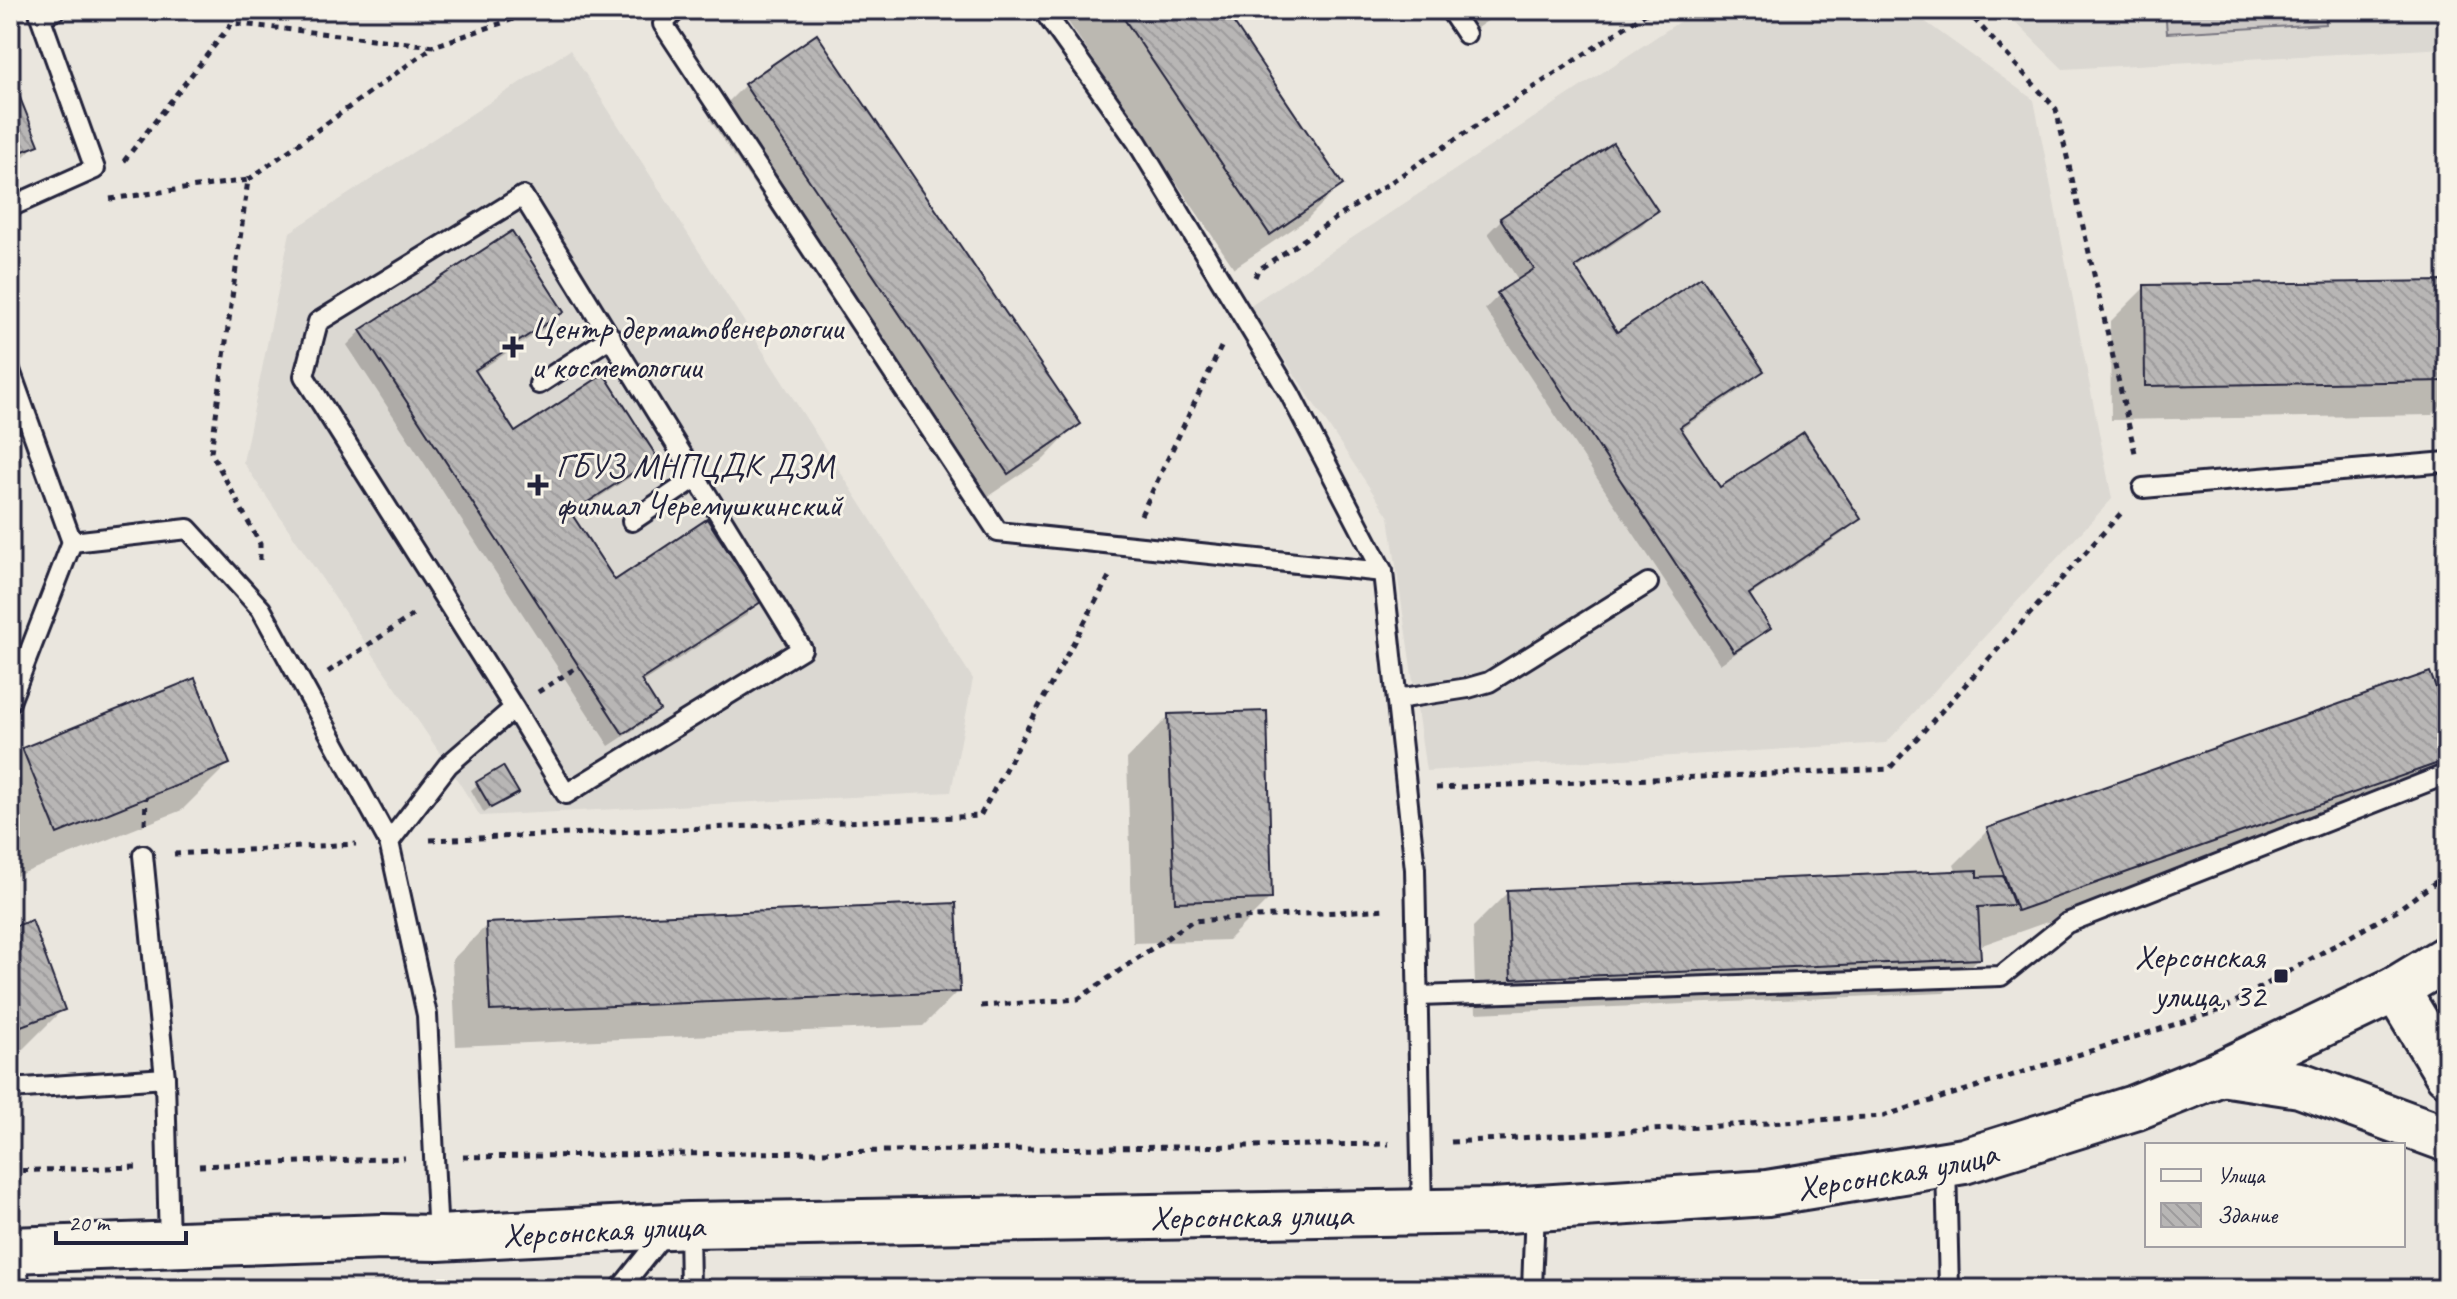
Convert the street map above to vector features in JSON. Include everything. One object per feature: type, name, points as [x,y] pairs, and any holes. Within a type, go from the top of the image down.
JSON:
[{"type":"street","name":"Херсонская улица","points":[[15,1263],[169,1245],[383,1237],[438,1238],[680,1225],[1493,1211],[1767,1193],[1964,1161],[2134,1108],[2221,1073],[2396,989],[2447,958]]},
{"type":"street","points":[[2396,989],[2447,1073]]},
{"type":"street","points":[[2221,1073],[2300,1085],[2447,1139]]},
{"type":"lane","points":[[10,207],[95,169],[40,16],[56,10]]},
{"type":"lane","points":[[676,10],[663,24],[998,532],[1383,572]]},
{"type":"lane","points":[[1043,10],[1137,142],[1290,394],[1383,572],[1415,869],[1422,1211]]},
{"type":"lane","points":[[1450,10],[1466,34]]},
{"type":"lane","points":[[523,196],[697,477],[802,649],[566,794],[304,376],[318,322],[523,196]]},
{"type":"lane","points":[[539,384],[611,337]]},
{"type":"lane","points":[[10,370],[72,542],[10,702]]},
{"type":"lane","points":[[2143,488],[2447,462]]},
{"type":"lane","points":[[632,521],[697,477]]},
{"type":"lane","points":[[72,542],[188,529],[261,609],[389,842],[427,1015],[438,1238]]},
{"type":"lane","points":[[1397,699],[1489,682],[1648,583]]},
{"type":"lane","points":[[389,842],[448,765],[514,708]]},
{"type":"lane","points":[[1419,996],[2001,976],[2067,923],[2447,774]]},
{"type":"lane","points":[[143,855],[165,1078],[169,1245]]},
{"type":"lane","points":[[10,1089],[165,1078]]},
{"type":"lane","points":[[1946,1164],[1949,1289]]},
{"type":"lane","points":[[1532,1282],[1535,1206]]},
{"type":"lane","points":[[620,1289],[680,1225]]},
{"type":"lane","points":[[680,1225],[690,1289]]},
{"type":"path","points":[[109,199],[248,180],[434,46],[540,10]]},
{"type":"path","points":[[146,798],[143,855],[980,816],[1126,545],[1258,270],[1651,10]]},
{"type":"path","points":[[1406,789],[1889,769],[2143,488],[2056,109],[1966,10]]},
{"type":"path","points":[[121,165],[232,23],[434,46]]},
{"type":"path","points":[[248,180],[211,452],[260,544],[261,609]]},
{"type":"path","points":[[305,689],[443,595]]},
{"type":"path","points":[[514,708],[579,666]]},
{"type":"path","points":[[10,1171],[435,1157],[1421,1143],[1883,1116],[2221,1010],[2397,910],[2447,874]]},
{"type":"path","points":[[981,1006],[1078,999],[1192,921],[1416,907]]},
{"type":"shaded area","points":[[1697,10],[1909,10],[2034,100],[2112,499],[1886,743],[1426,771],[1389,517],[1249,306]]},
{"type":"shaded area","points":[[2003,10],[2447,10],[2447,48],[2063,69]]},
{"type":"shaded area","points":[[2165,10],[2325,10],[2326,24],[2167,33]]},
{"type":"shaded area","name":"Центр дерматовенерологии и косметологии","points":[[570,50],[973,679],[951,792],[480,816],[243,462],[290,232]]},
{"type":"building","points":[[1118,10],[1225,10],[1343,185],[1270,235]]},
{"type":"building","points":[[817,34],[1081,424],[1008,474],[744,84]]},
{"type":"building","points":[[10,73],[39,145],[10,156]]},
{"type":"building","points":[[1613,143],[1658,211],[1575,267],[1617,332],[1701,277],[1764,371],[1680,427],[1720,487],[1804,432],[1861,519],[1749,594],[1771,628],[1734,652],[1497,293],[1534,269],[1500,218]]},
{"type":"building","name":"ГБУЗ МНПЦДК ДЗМ филиал Черемушкинский","points":[[512,231],[564,312],[475,370],[515,432],[604,374],[657,457],[571,513],[615,580],[707,519],[761,602],[641,680],[660,710],[623,734],[360,330]]},
{"type":"building","points":[[2447,281],[2447,381],[2145,386],[2144,285]]},
{"type":"building","points":[[2430,672],[2447,717],[2447,760],[2017,911],[1987,828]]},
{"type":"building","points":[[195,678],[230,764],[57,834],[22,748]]},
{"type":"building","points":[[1267,711],[1272,899],[1175,902],[1168,714]]},
{"type":"building","points":[[503,766],[519,793],[491,808],[476,782]]},
{"type":"building","points":[[1977,870],[1977,877],[2003,876],[2014,905],[1978,907],[1981,959],[1511,979],[1507,890]]},
{"type":"building","points":[[956,903],[960,992],[490,1011],[486,923]]},
{"type":"building","points":[[32,920],[65,1010],[10,1030],[10,928]]},
{"type":"place","name":"Центр дерматовенерологии и косметологии","points":[[513,347]]},
{"type":"place","name":"ГБУЗ МНПЦДК ДЗМ филиал Черемушкинский","points":[[538,485]]},
{"type":"place","name":"Херсонская улица, 32","points":[[2281,976]]}]
